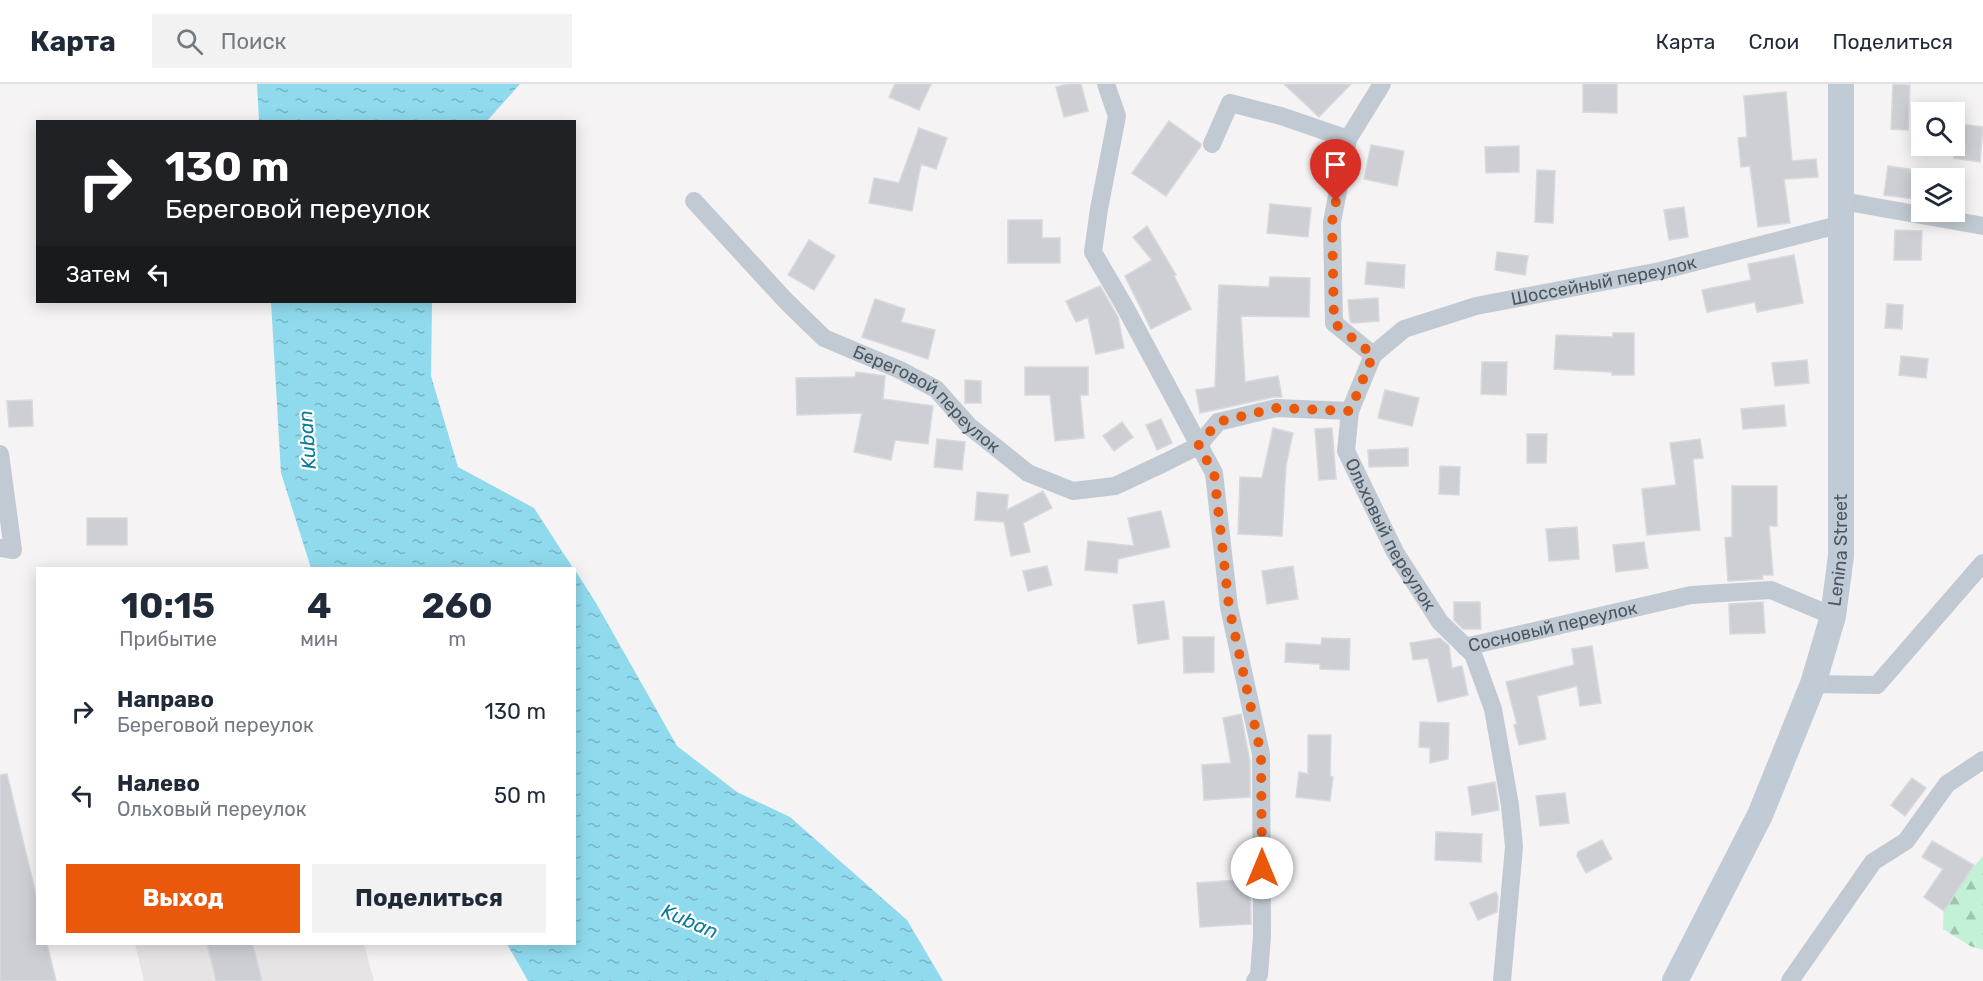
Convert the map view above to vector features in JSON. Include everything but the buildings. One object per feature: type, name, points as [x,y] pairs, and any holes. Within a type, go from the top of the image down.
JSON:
[{"type":"main road","name":"Lenina Street","points":[[1675,981],[1760,816],[1813,684],[1833,616],[1841,556],[1841,84]]},
{"type":"street","points":[[1106,84],[1117,116],[1093,252],[1214,472],[1229,607],[1261,754],[1262,936],[1259,975],[1255,981]]},
{"type":"street","points":[[1373,355],[1334,323],[1332,222],[1348,138],[1382,84]]},
{"type":"street","points":[[1212,144],[1230,103],[1281,116],[1348,138]]},
{"type":"street","name":"Береговой переулок","points":[[694,201],[786,301],[824,338],[900,370],[936,389],[969,426],[1028,473],[1073,491],[1115,486],[1198,446],[1218,422],[1276,408],[1350,411]]},
{"type":"street","name":"Шоссейный переулок","points":[[1373,355],[1404,329],[1476,306],[1660,271],[1842,213],[1983,226]]},
{"type":"street","name":"Ольховый переулок","points":[[1373,355],[1350,411],[1346,451],[1395,552],[1440,622],[1465,647]]},
{"type":"street","points":[[0,454],[7,549]]},
{"type":"street","points":[[1813,684],[1877,686],[1983,563]]},
{"type":"street","name":"Сосновый переулок","points":[[1465,647],[1691,595],[1771,590],[1833,616]]},
{"type":"street","name":"Сосновый переулок","points":[[1465,647],[1473,654],[1493,709],[1511,815],[1514,847],[1502,981]]},
{"type":"street","points":[[1790,981],[1873,862],[1906,841],[1947,784],[1983,760]]},
{"type":"shaded area","points":[[135,945],[364,945],[374,981],[144,981]]},
{"type":"green space","points":[[1983,856],[1983,950],[1970,946],[1943,929],[1944,901]]},
{"type":"water","points":[[257,84],[520,84],[488,120],[259,120]]},
{"type":"water","name":"Kuban","points":[[271,303],[432,303],[431,376],[458,467],[534,508],[572,567],[311,567],[281,473]]},
{"type":"water","name":"Kuban","points":[[576,572],[677,746],[737,792],[790,817],[907,920],[943,981],[528,981],[508,945],[576,945]]},
{"type":"route","points":[[1262,868],[1261,754],[1229,607],[1214,472],[1198,446],[1218,422],[1276,408],[1350,411],[1373,355],[1334,323],[1332,222],[1336,201]]}]
